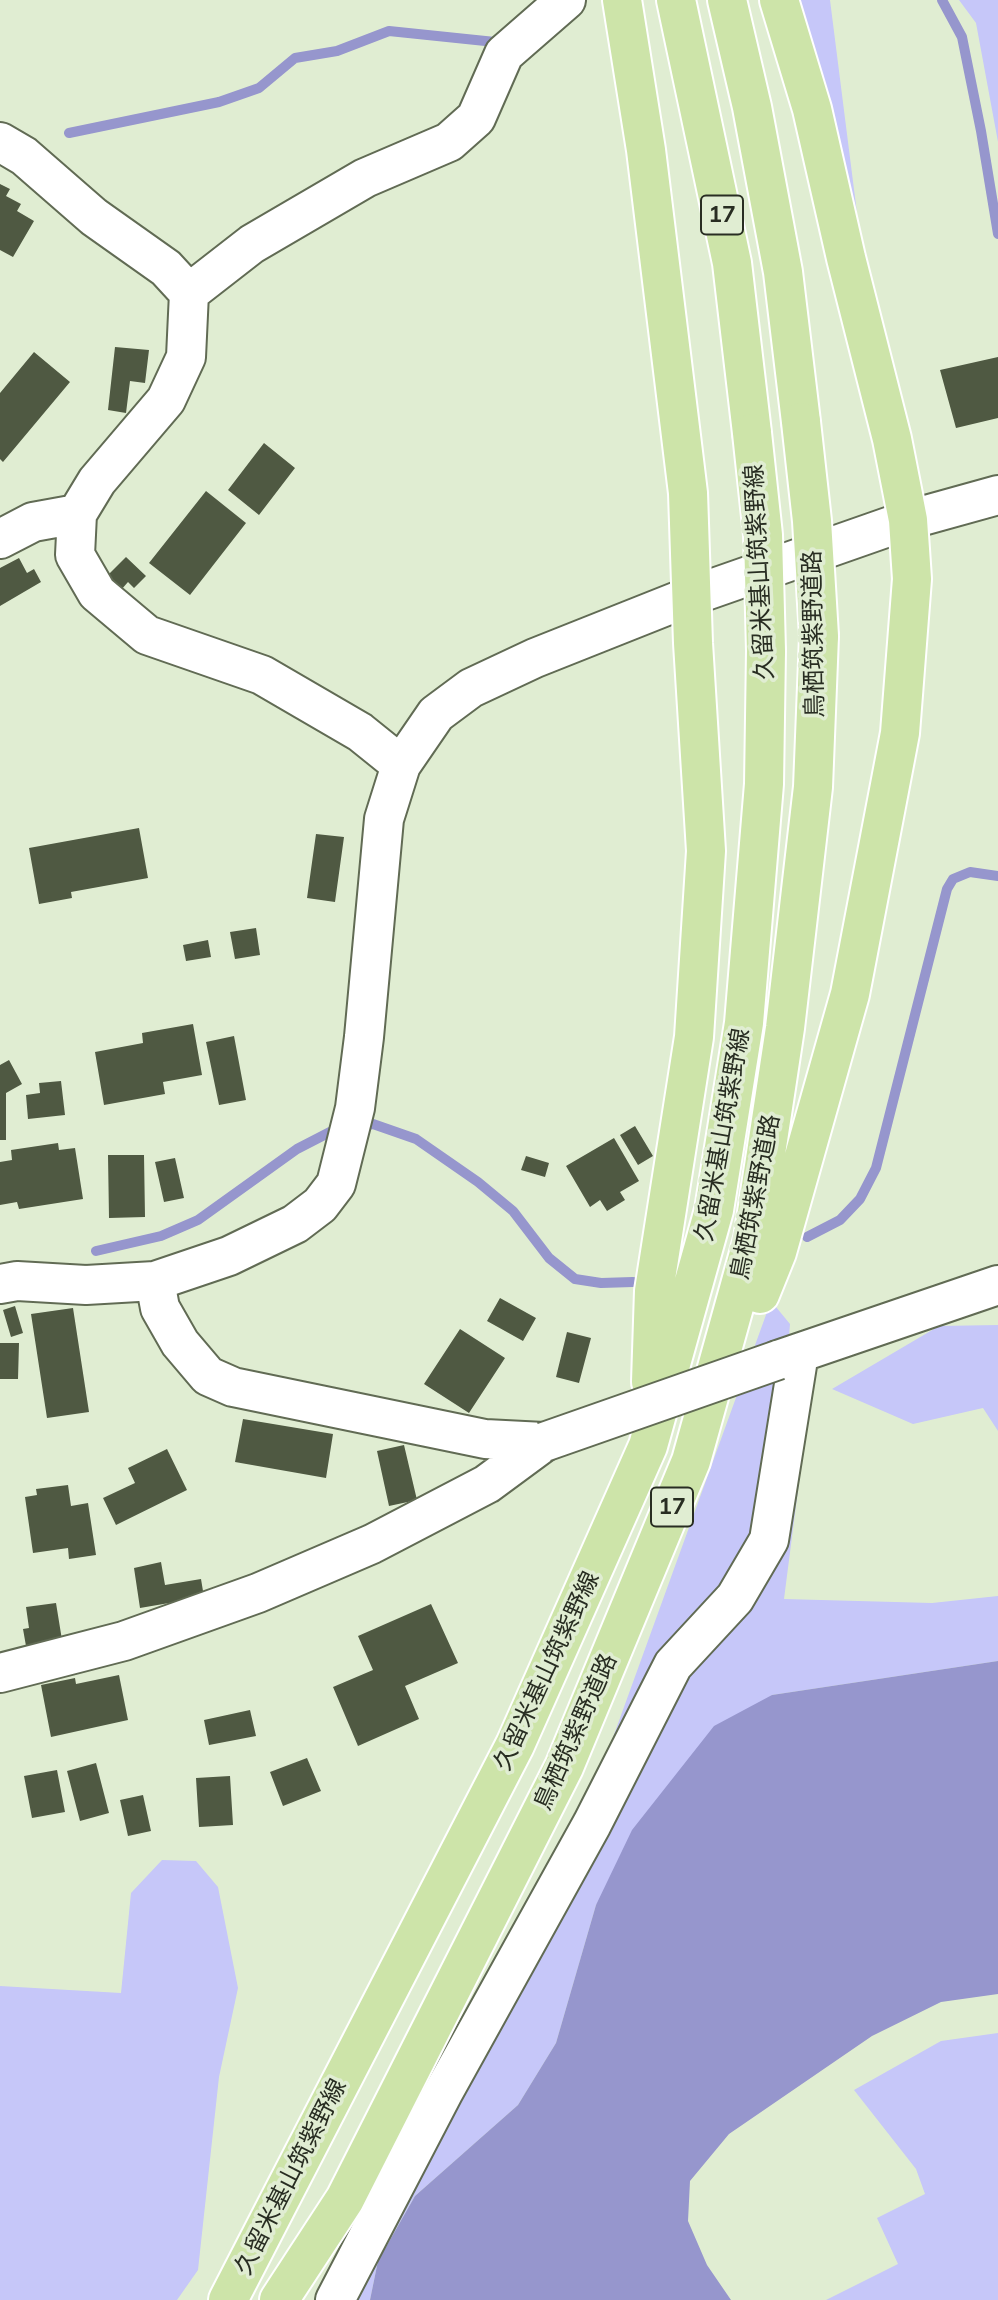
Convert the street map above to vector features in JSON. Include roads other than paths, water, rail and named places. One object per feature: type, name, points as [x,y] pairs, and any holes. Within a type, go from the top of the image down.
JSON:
[{"type":"main road","points":[[622,0],[646,150],[686,479],[706,851],[694,1037],[654,1290],[648,1446]]},
{"type":"main road","name":"久留米基山筑紫野線","points":[[228,2300],[515,1745],[648,1446],[714,1210],[744,1023],[764,784],[766,651],[762,535],[732,263],[676,0]]},
{"type":"main road","name":"鳥栖筑紫野道路","points":[[279,2300],[345,2199],[564,1767],[691,1461],[753,1239],[785,1028],[813,787],[819,636],[812,521],[783,272],[752,107],[727,0]]},
{"type":"main road","points":[[691,1461],[777,1252],[850,994],[900,733],[912,579],[908,520],[892,439],[812,109],[779,0]]},
{"type":"street","points":[[189,293],[252,244],[365,178],[449,142],[476,118],[503,54],[566,0]]},
{"type":"street","points":[[0,142],[24,156],[94,216],[166,268],[189,293],[186,357],[166,400],[97,481],[77,514],[75,555],[97,593],[147,635],[262,676],[360,732],[401,765]]},
{"type":"street","points":[[0,1284],[17,1281],[86,1286],[155,1281],[229,1256],[295,1224],[320,1205],[336,1184],[355,1108],[384,819],[401,765],[436,715],[471,688],[691,596],[908,520],[998,495]]},
{"type":"street","points":[[0,539],[33,522],[77,514]]},
{"type":"street","points":[[155,1281],[160,1308],[180,1343],[208,1376],[233,1388],[485,1439],[544,1442]]},
{"type":"street","points":[[0,1673],[124,1641],[258,1593],[372,1544],[486,1484],[544,1442],[998,1284]]},
{"type":"street","points":[[335,2300],[444,2091],[592,1824],[673,1665],[735,1598],[769,1540],[789,1356]]},
{"type":"waterway","points":[[942,0],[962,37],[998,234]]},
{"type":"waterway","points":[[69,133],[219,102],[259,88],[295,58],[337,51],[389,31],[495,42],[502,37]]},
{"type":"waterway","points":[[807,1237],[840,1220],[860,1199],[876,1168],[947,889],[953,879],[970,872],[998,876]]},
{"type":"waterway","points":[[357,1127],[373,1124],[416,1139],[478,1182],[513,1211],[549,1258],[575,1279],[601,1283],[633,1282]]},
{"type":"waterway","points":[[96,1251],[161,1236],[198,1220],[297,1149],[330,1132],[341,1130]]}]
